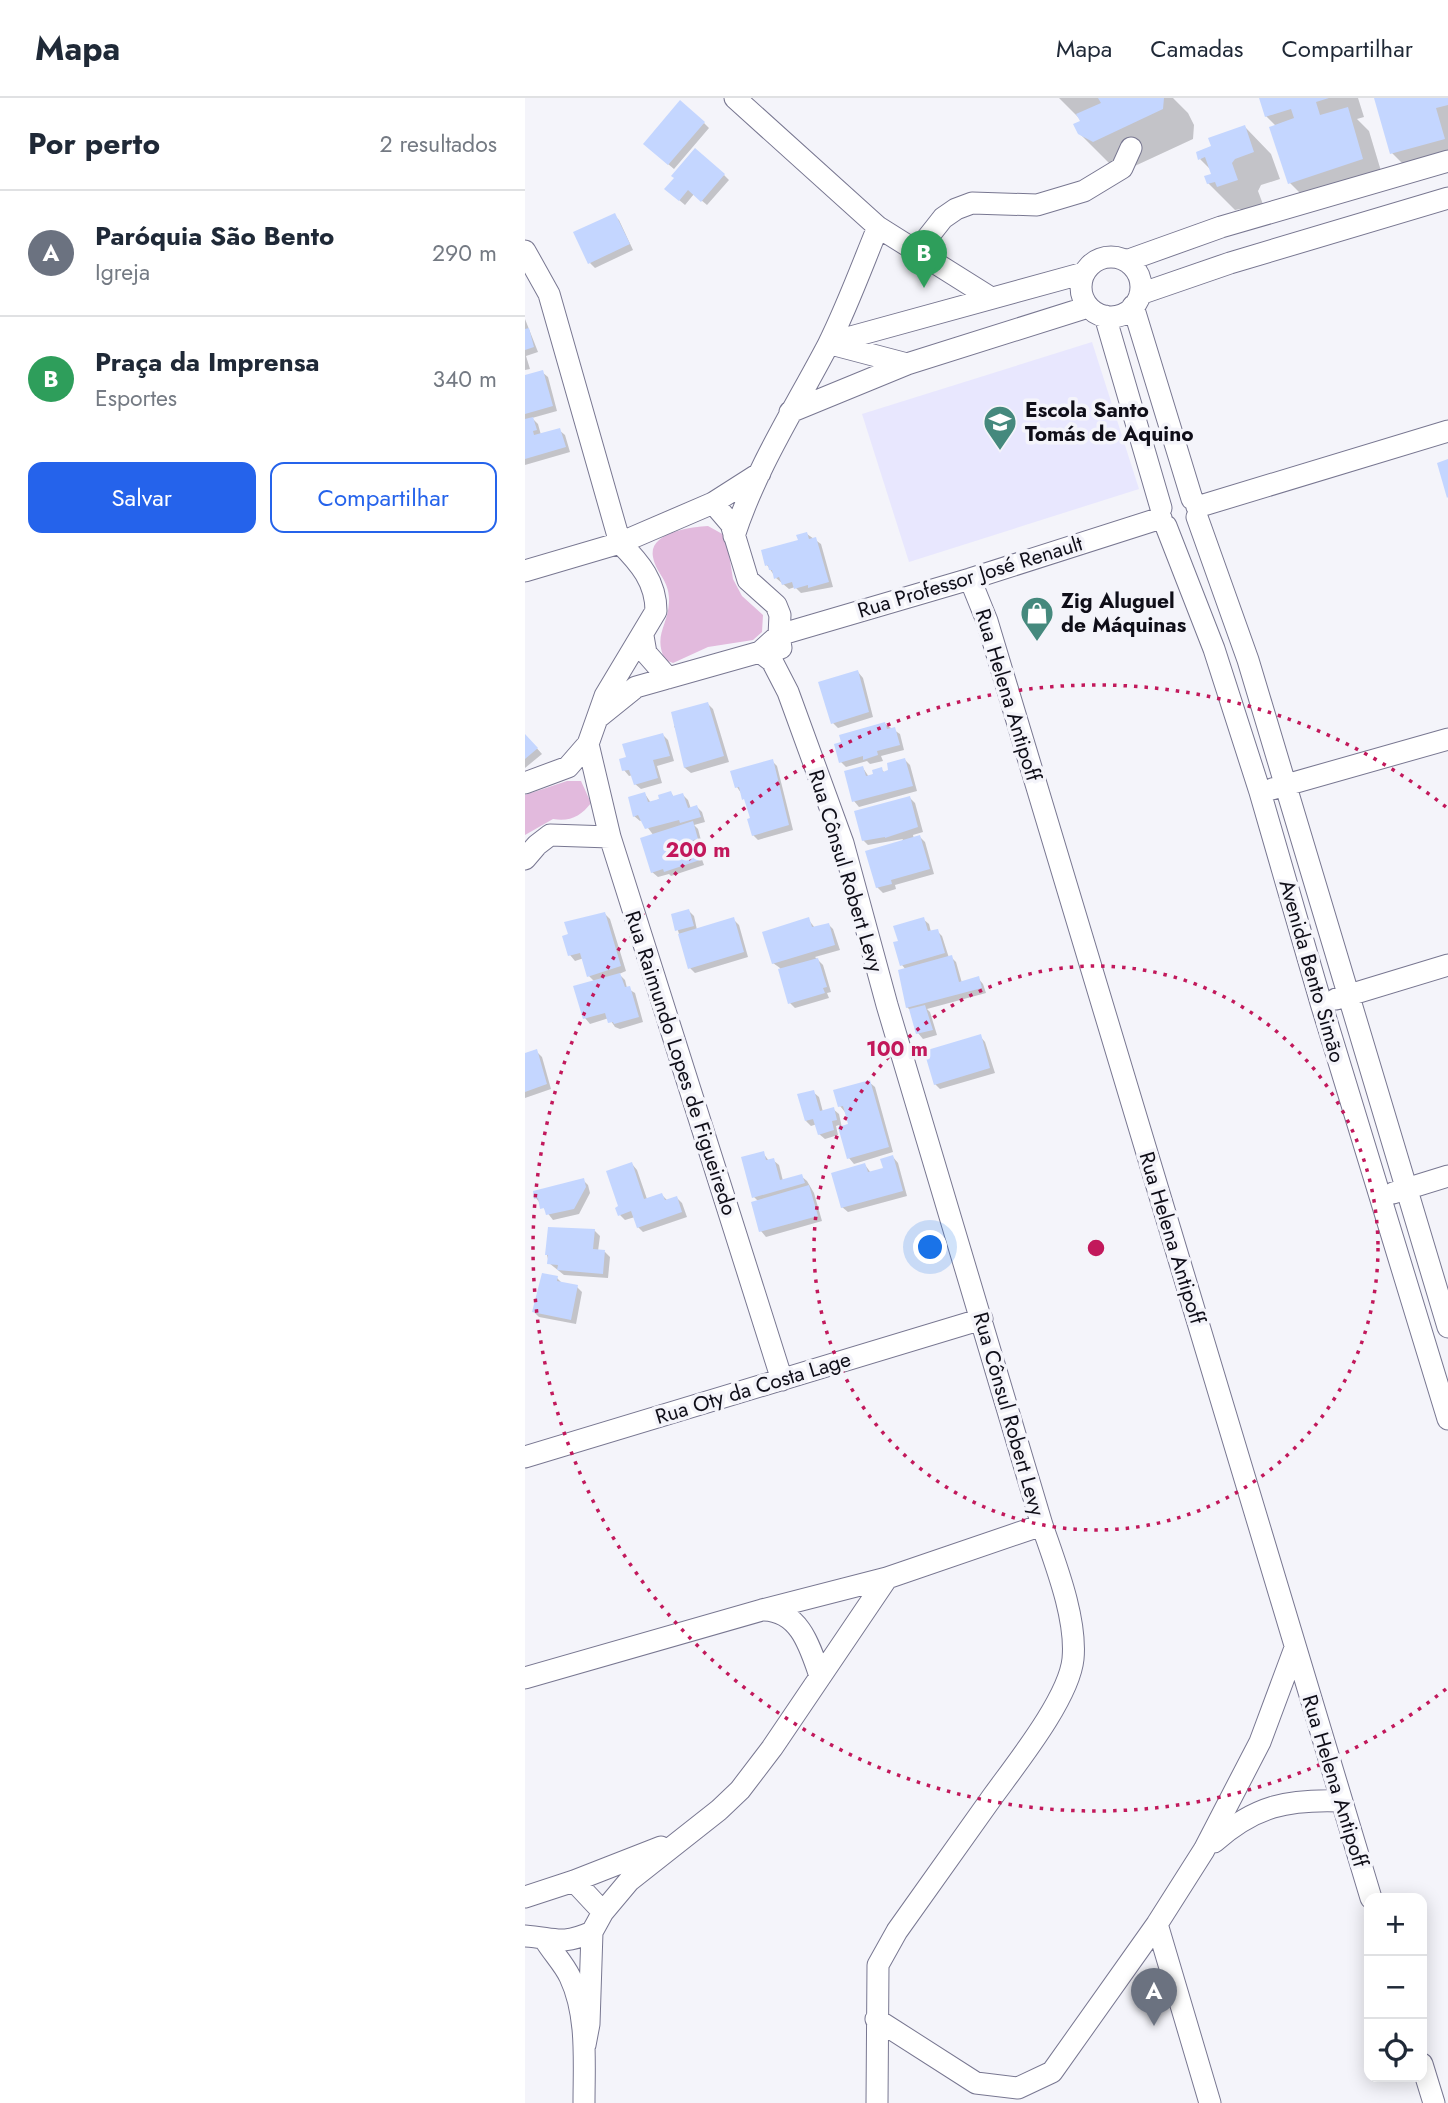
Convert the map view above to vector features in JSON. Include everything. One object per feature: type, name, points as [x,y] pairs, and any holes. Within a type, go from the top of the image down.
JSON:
[{"type":"street","points":[[734,98],[878,227],[991,299]]},
{"type":"street","points":[[917,251],[943,218],[956,209],[972,203],[1037,205],[1084,191],[1122,167],[1131,149]]},
{"type":"street","points":[[1126,261],[1221,227],[1448,161]]},
{"type":"street","points":[[1136,300],[1230,263],[1448,198]]},
{"type":"street","points":[[734,536],[743,508],[790,412],[829,343],[878,227]]},
{"type":"street","points":[[525,251],[549,294],[620,543],[640,564],[656,596],[656,611],[605,696],[588,744],[568,767],[525,783]]},
{"type":"street","points":[[790,412],[907,364],[1097,311],[1125,313],[1136,300],[1141,283],[1137,273],[1126,261],[1112,257],[1098,259],[1084,274],[829,343]]},
{"type":"street","points":[[1084,274],[1081,291],[1097,311]]},
{"type":"street","name":"Avenida Bento Simão","points":[[1136,300],[1195,508],[1248,660],[1448,1327]]},
{"type":"street","name":"Avenida Bento Simão","points":[[1097,311],[1162,517],[1213,649],[1260,792],[1321,1003],[1447,1412]]},
{"type":"street","points":[[829,343],[907,364]]},
{"type":"street","points":[[1195,508],[1448,431]]},
{"type":"street","points":[[525,571],[620,543],[713,503],[760,473]]},
{"type":"street","points":[[1173,495],[1183,495],[1195,508],[1192,525],[1184,531],[1174,531],[1162,517],[1165,500],[1173,495]]},
{"type":"street","name":"Rua Cônsul Robert Levy","points":[[713,503],[731,524],[748,580],[776,605],[781,615],[779,635],[788,692]]},
{"type":"street","name":"Rua Professor José Renault","points":[[779,635],[970,579],[1162,517]]},
{"type":"street","points":[[640,564],[649,530]]},
{"type":"street","name":"Rua Helena Antipoff","points":[[970,579],[988,621],[1369,1893]]},
{"type":"street","points":[[598,717],[636,687],[760,652],[779,635]]},
{"type":"street","points":[[643,636],[646,653],[668,678]]},
{"type":"street","name":"Rua Cônsul Robert Levy","points":[[760,652],[772,661],[788,692],[843,843],[887,1005],[1042,1525],[1064,1590],[1073,1659],[1068,1678],[1041,1729],[897,1931],[878,1965],[877,2103]]},
{"type":"street","points":[[1260,792],[1448,739]]},
{"type":"street","name":"Rua Raimundo Lopes de Figueiredo","points":[[588,744],[610,837],[782,1380]]},
{"type":"street","points":[[525,859],[550,835],[610,837]]},
{"type":"street","points":[[1321,1003],[1448,965]]},
{"type":"street","points":[[1381,1196],[1448,1176]]},
{"type":"street","name":"Rua Oty da Costa Lage","points":[[525,1457],[982,1319]]},
{"type":"street","points":[[525,1678],[762,1610],[887,1578],[1042,1525]]},
{"type":"street","points":[[584,2103],[592,1932],[603,1912],[629,1881],[719,1810],[740,1790],[772,1748],[887,1578]]},
{"type":"street","points":[[762,1610],[778,1611],[796,1624],[809,1644],[820,1676]]},
{"type":"street","points":[[876,2019],[976,2083],[1019,2088],[1052,2072],[1157,1924],[1204,1850],[1260,1742],[1295,1648]]},
{"type":"street","points":[[1204,1850],[1236,1822],[1271,1807],[1304,1800],[1341,1801]]},
{"type":"street","points":[[525,1897],[574,1881],[686,1837]]},
{"type":"street","points":[[574,1881],[603,1912]]},
{"type":"street","points":[[1157,1924],[1210,2103]]},
{"type":"street","points":[[535,1938],[568,1940],[592,1932]]},
{"type":"street","points":[[535,1938],[568,1974],[575,1991],[585,2045]]},
{"type":"street","points":[[1427,2080],[1434,2103]]},
{"type":"shaded area","name":"Escola Santo Tomás de Aquino","points":[[1092,342],[1139,489],[909,562],[862,414]]},
{"type":"shaded area","points":[[708,526],[726,536],[733,579],[742,596],[763,615],[762,632],[753,640],[708,647],[673,663],[665,660],[660,644],[669,594],[655,563],[653,549],[664,536]]},
{"type":"shaded area","points":[[567,781],[581,781],[591,803],[575,817],[553,819],[525,835],[525,795]]},
{"type":"building","points":[[1098,98],[1164,98],[1163,109],[1093,142],[1078,134],[1073,124],[1080,121],[1076,114],[1101,103]]},
{"type":"building","points":[[1259,98],[1329,98],[1316,102],[1320,115],[1348,107],[1363,159],[1288,184],[1269,127],[1294,118],[1291,109],[1265,117]]},
{"type":"building","points":[[1374,98],[1448,98],[1448,105],[1436,108],[1445,139],[1390,154]]},
{"type":"building","points":[[680,100],[705,122],[668,165],[643,144]]},
{"type":"building","points":[[1245,125],[1254,152],[1235,159],[1232,163],[1238,180],[1217,187],[1215,182],[1207,184],[1204,176],[1211,174],[1205,157],[1198,160],[1196,152],[1211,146],[1208,138]]},
{"type":"building","points":[[695,148],[725,174],[701,202],[688,190],[679,201],[664,189],[674,178],[671,176]]},
{"type":"building","points":[[615,213],[630,244],[588,264],[573,232]]},
{"type":"building","points":[[529,328],[534,347],[525,350],[525,329]]},
{"type":"building","points":[[543,370],[553,406],[525,414],[525,375]]},
{"type":"building","points":[[533,417],[537,430],[533,431],[534,435],[560,428],[566,447],[525,459],[525,419]]},
{"type":"building","points":[[1448,459],[1448,497],[1447,498],[1437,463]]},
{"type":"building","points":[[807,532],[809,539],[816,537],[829,582],[794,589],[792,582],[782,585],[779,577],[774,579],[772,570],[769,570],[768,565],[765,566],[761,550],[798,540],[796,535]]},
{"type":"building","points":[[858,670],[869,712],[831,724],[818,682]]},
{"type":"building","points":[[708,702],[724,756],[684,768],[671,712]]},
{"type":"building","points":[[885,722],[887,729],[895,727],[900,745],[877,751],[878,755],[863,760],[863,756],[839,763],[834,744],[841,742],[839,735]]},
{"type":"building","points":[[663,733],[670,756],[653,760],[658,778],[634,785],[629,770],[622,771],[619,759],[626,757],[622,744]]},
{"type":"building","points":[[525,734],[538,748],[525,759]]},
{"type":"building","points":[[905,758],[913,786],[852,802],[844,771],[863,766],[866,776],[873,774],[872,770],[882,767],[883,772],[888,770],[887,763]]},
{"type":"building","points":[[773,759],[789,825],[752,836],[744,799],[742,800],[739,787],[735,788],[730,771]]},
{"type":"building","points":[[671,791],[673,796],[683,793],[688,808],[697,805],[701,817],[645,829],[638,815],[633,817],[628,797],[645,792],[648,802]]},
{"type":"building","points":[[910,796],[918,827],[885,838],[862,841],[854,811]]},
{"type":"building","points":[[693,821],[698,839],[693,840],[700,860],[664,872],[663,869],[651,873],[640,838]]},
{"type":"building","points":[[920,835],[930,869],[891,880],[892,884],[876,888],[865,851]]},
{"type":"building","points":[[689,909],[694,926],[675,931],[671,914]]},
{"type":"building","points":[[605,912],[621,966],[587,977],[580,953],[568,956],[562,936],[568,934],[564,922]]},
{"type":"building","points":[[734,917],[744,952],[688,969],[678,934]]},
{"type":"building","points":[[809,917],[812,927],[829,923],[835,945],[772,964],[762,932]]},
{"type":"building","points":[[924,917],[928,931],[938,929],[945,953],[900,966],[893,942],[898,941],[893,926]]},
{"type":"building","points":[[952,955],[959,982],[979,976],[982,988],[906,1008],[898,970]]},
{"type":"building","points":[[818,958],[827,987],[823,988],[825,993],[788,1004],[778,969]]},
{"type":"building","points":[[620,973],[625,987],[630,986],[639,1017],[614,1024],[608,1023],[605,1013],[583,1019],[573,986]]},
{"type":"building","points":[[925,1005],[933,1030],[916,1034],[909,1009]]},
{"type":"building","points":[[981,1034],[990,1068],[934,1085],[924,1051]]},
{"type":"building","points":[[537,1049],[547,1084],[525,1092],[525,1053]]},
{"type":"building","points":[[870,1080],[889,1147],[847,1159],[838,1127],[848,1124],[843,1106],[838,1107],[833,1090]]},
{"type":"building","points":[[814,1090],[820,1111],[834,1107],[837,1120],[832,1121],[834,1130],[818,1135],[813,1119],[805,1121],[797,1094]]},
{"type":"building","points":[[764,1151],[766,1160],[774,1158],[780,1180],[802,1174],[805,1183],[752,1198],[741,1157]]},
{"type":"building","points":[[893,1155],[903,1191],[841,1208],[831,1173],[865,1163],[868,1172],[883,1168],[880,1159]]},
{"type":"building","points":[[632,1162],[644,1199],[662,1193],[665,1200],[677,1196],[682,1212],[637,1228],[631,1211],[618,1216],[615,1208],[618,1206],[606,1171]]},
{"type":"building","points":[[584,1178],[586,1187],[574,1209],[546,1215],[544,1208],[540,1209],[538,1198],[534,1199],[533,1191]]},
{"type":"building","points":[[809,1185],[818,1216],[759,1232],[751,1202]]},
{"type":"building","points":[[548,1227],[595,1229],[593,1249],[605,1250],[603,1274],[557,1270],[558,1265],[547,1264],[548,1255],[545,1255]]},
{"type":"building","points":[[542,1273],[558,1276],[557,1281],[578,1285],[571,1320],[532,1312]]},
{"type":"place","name":"Praça da Imprensa","points":[[924,288]]},
{"type":"place","name":"Escola Santo Tomás de Aquino","points":[[1000,452]]},
{"type":"place","name":"Zig Aluguel de Máquinas","points":[[1037,643]]},
{"type":"place","name":"Paróquia São Bento","points":[[1154,2026]]}]
